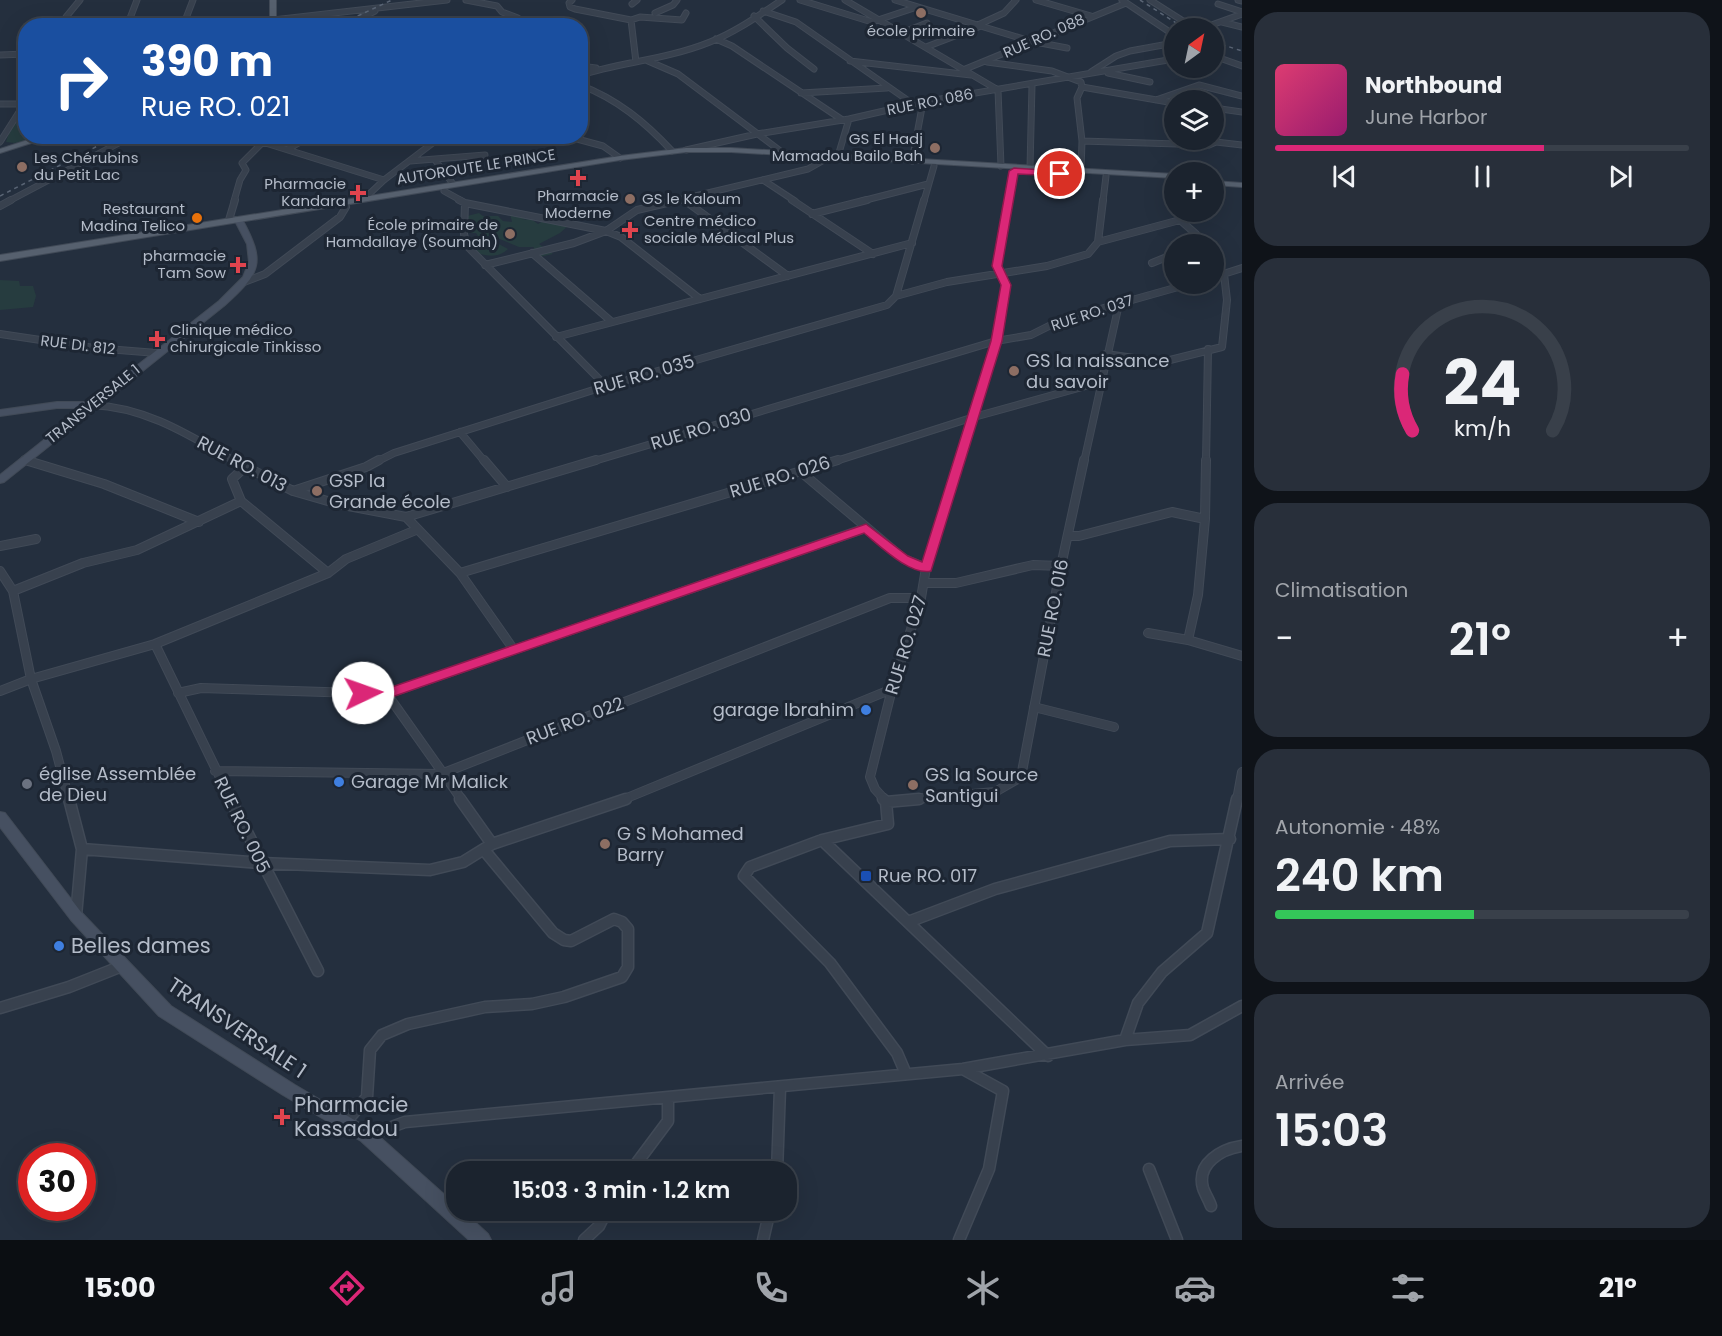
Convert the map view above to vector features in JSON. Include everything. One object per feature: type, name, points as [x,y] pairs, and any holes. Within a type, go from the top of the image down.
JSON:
[{"type":"main road","points":[[271,18],[273,0]]},
{"type":"main road","points":[[0,148],[18,144]]},
{"type":"main road","name":"AUTOROUTE LE PRINCE","points":[[0,263],[365,198],[620,158],[686,150],[838,156],[1164,177]]},
{"type":"main road","name":"AUTOROUTE LE PRINCE","points":[[0,258],[672,157],[731,155],[1164,178]]},
{"type":"main road","points":[[1224,179],[1242,180]]},
{"type":"main road","points":[[1224,184],[1242,185]]},
{"type":"main road","name":"TRANSVERSALE 1","points":[[0,480],[91,405],[222,303],[244,282],[255,262],[252,245],[236,221]]},
{"type":"main road","points":[[1,413],[57,405],[91,405]]},
{"type":"main road","name":"TRANSVERSALE 1","points":[[0,817],[76,916],[165,1011],[289,1090],[367,1136],[482,1240]]},
{"type":"street","points":[[66,18],[80,0]]},
{"type":"street","points":[[130,18],[137,0]]},
{"type":"street","points":[[186,18],[193,0]]},
{"type":"street","points":[[307,18],[447,0]]},
{"type":"street","points":[[466,0],[496,6],[502,12],[518,18]]},
{"type":"street","points":[[572,0],[569,3],[570,7],[575,9],[631,20],[644,17],[682,20],[687,13]]},
{"type":"street","points":[[632,4],[637,0]]},
{"type":"street","points":[[655,13],[673,5],[677,0]]},
{"type":"street","points":[[588,72],[600,68],[646,61],[716,39],[782,0]]},
{"type":"street","points":[[800,0],[872,22],[914,8]]},
{"type":"street","points":[[845,0],[998,90],[1001,166]]},
{"type":"street","points":[[895,0],[914,8],[1030,41],[1066,48]]},
{"type":"street","points":[[926,47],[1004,13],[1016,0]]},
{"type":"street","points":[[1036,0],[1091,16]]},
{"type":"street","points":[[1150,0],[1178,18]]},
{"type":"street","points":[[1238,0],[1242,1]]},
{"type":"street","points":[[1124,2],[1164,28]]},
{"type":"street","name":"RUE RO. 088","points":[[963,70],[987,62],[1030,41],[1124,2]]},
{"type":"street","points":[[1218,4],[1242,13]]},
{"type":"street","points":[[932,12],[945,7]]},
{"type":"street","points":[[361,18],[380,8]]},
{"type":"street","points":[[763,11],[796,22],[887,88],[913,104]]},
{"type":"street","points":[[1224,21],[1242,13]]},
{"type":"street","points":[[754,16],[787,48],[814,69]]},
{"type":"street","points":[[631,20],[634,26],[633,50],[636,62]]},
{"type":"street","points":[[901,33],[927,23]]},
{"type":"street","points":[[1224,23],[1242,27]]},
{"type":"street","points":[[716,39],[732,46],[841,119]]},
{"type":"street","points":[[1087,75],[1116,56],[1164,45]]},
{"type":"street","points":[[0,55],[18,54]]},
{"type":"street","points":[[1224,60],[1242,66]]},
{"type":"street","points":[[646,61],[678,74],[783,153]]},
{"type":"street","points":[[850,61],[973,75]]},
{"type":"street","name":"RUE RO. 086","points":[[686,150],[757,134],[849,119],[923,102],[1070,79],[1164,61]]},
{"type":"street","points":[[987,62],[1052,71],[1081,82],[1082,87],[1077,98],[1082,141],[1081,171]]},
{"type":"street","points":[[588,67],[600,68]]},
{"type":"street","points":[[1105,72],[1150,82]]},
{"type":"street","points":[[1030,168],[1032,85]]},
{"type":"street","points":[[1155,100],[1199,85],[1242,96]]},
{"type":"street","points":[[1082,87],[1164,101]]},
{"type":"street","points":[[588,88],[622,103],[672,152]]},
{"type":"street","points":[[800,93],[887,88]]},
{"type":"street","points":[[912,161],[923,102]]},
{"type":"street","points":[[0,104],[18,103]]},
{"type":"street","points":[[1224,109],[1242,112]]},
{"type":"street","points":[[0,148],[18,115]]},
{"type":"street","points":[[838,156],[849,119]]},
{"type":"street","points":[[1082,141],[1164,144]]},
{"type":"street","points":[[588,142],[603,146],[620,158]]},
{"type":"street","points":[[1224,143],[1242,146]]},
{"type":"street","points":[[0,206],[116,144]]},
{"type":"street","points":[[236,221],[240,180],[246,170],[242,163],[261,144]]},
{"type":"street","points":[[270,144],[384,180]]},
{"type":"street","points":[[288,149],[297,144]]},
{"type":"street","points":[[365,198],[384,180],[433,144]]},
{"type":"street","points":[[410,161],[485,155]]},
{"type":"street","points":[[435,160],[453,184]]},
{"type":"street","points":[[485,265],[574,243],[606,231],[637,210],[808,169],[824,160]]},
{"type":"street","points":[[896,296],[934,166]]},
{"type":"street","name":"RUE RO. 027","points":[[886,802],[875,789],[870,777],[892,689],[921,598],[926,568],[996,341],[1006,285],[997,266],[1014,171]]},
{"type":"street","points":[[1098,242],[1106,176]]},
{"type":"street","points":[[763,180],[873,254]]},
{"type":"street","points":[[812,214],[928,184]]},
{"type":"street","points":[[444,192],[465,203],[606,231],[621,237],[699,299]]},
{"type":"street","points":[[684,200],[788,276]]},
{"type":"street","points":[[465,203],[464,234],[467,246],[606,386]]},
{"type":"street","points":[[244,282],[266,274],[340,217],[346,207]]},
{"type":"street","name":"RUE RO. 035","points":[[293,491],[366,467],[394,453],[606,386],[887,305],[896,296],[947,282],[1047,266],[1088,254],[1098,242],[1173,222]]},
{"type":"street","points":[[1182,222],[1196,234]]},
{"type":"street","points":[[556,337],[912,243]]},
{"type":"street","points":[[532,253],[612,322]]},
{"type":"street","points":[[1152,263],[1164,258]]},
{"type":"street","points":[[1106,354],[1162,362],[1222,347],[1227,300],[1224,273],[1242,268]]},
{"type":"street","name":"RUE RO. 037","points":[[996,341],[1031,335],[1061,320],[1164,291]]},
{"type":"street","name":"RUE RO. 016","points":[[886,802],[995,792],[1020,777],[1061,566],[1106,354],[1119,304]]},
{"type":"street","name":"RUE DI. 812","points":[[0,334],[94,348],[157,353]]},
{"type":"street","name":"RUE RO. 030","points":[[406,517],[996,341]]},
{"type":"street","points":[[1188,640],[1196,617],[1205,519],[1209,349]]},
{"type":"street","name":"RUE RO. 026","points":[[460,573],[801,472],[974,417],[1100,382]]},
{"type":"street","name":"RUE RO. 013","points":[[91,405],[114,406],[145,414],[176,428],[293,491],[338,504],[406,517]]},
{"type":"street","points":[[460,432],[507,487]]},
{"type":"street","points":[[24,460],[104,484],[199,522]]},
{"type":"street","points":[[245,467],[232,479],[241,501],[328,573]]},
{"type":"street","points":[[801,472],[904,559],[926,568]]},
{"type":"street","points":[[13,591],[83,563],[137,550],[241,501]]},
{"type":"street","points":[[1068,536],[1078,536],[1172,512],[1205,519]]},
{"type":"street","points":[[406,517],[416,530],[460,573],[514,650]]},
{"type":"street","points":[[178,693],[201,688],[387,694],[866,528]]},
{"type":"street","points":[[0,690],[155,644],[328,573],[346,559],[416,530]]},
{"type":"street","points":[[0,546],[36,539]]},
{"type":"street","points":[[925,583],[956,583],[1033,565],[1061,566]]},
{"type":"street","points":[[0,571],[13,591],[31,679],[56,751],[81,849],[76,916]]},
{"type":"street","name":"RUE RO. 022","points":[[215,771],[441,774],[890,598],[921,598]]},
{"type":"street","points":[[1148,633],[1188,640],[1242,656]]},
{"type":"street","name":"RUE RO. 005","points":[[155,644],[261,864],[318,971]]},
{"type":"street","points":[[81,849],[261,864],[430,870],[463,862],[488,847],[604,808],[892,689]]},
{"type":"street","points":[[346,1122],[367,1097],[370,1050],[382,1035],[408,1024],[485,1007],[532,1004],[591,990],[622,977],[628,967],[628,929],[622,922],[614,919],[600,924],[574,940],[562,939],[553,933],[488,847],[387,694]]},
{"type":"street","points":[[1034,707],[1114,727]]},
{"type":"street","points":[[1125,1040],[1138,1004],[1162,972],[1207,933],[1230,839],[1242,772]]},
{"type":"street","points":[[886,802],[888,824],[822,840],[750,867],[744,876],[830,963],[897,1053],[906,1074]]},
{"type":"street","points":[[908,922],[995,889],[1170,841],[1230,839]]},
{"type":"street","points":[[822,840],[1048,1056]]},
{"type":"street","points":[[0,1008],[69,987],[122,966]]},
{"type":"street","points":[[367,1136],[405,1122],[668,1099],[963,1069],[1048,1056],[1125,1040],[1190,1035],[1242,1006]]},
{"type":"street","points":[[959,1240],[989,1169],[1003,1091],[963,1069]]},
{"type":"street","points":[[777,1161],[780,1088]]},
{"type":"street","points":[[638,1161],[668,1120],[668,1099]]},
{"type":"street","points":[[1211,1206],[1202,1182],[1208,1161],[1227,1147],[1242,1146]]},
{"type":"street","points":[[1149,1168],[1177,1240]]},
{"type":"street","points":[[584,1240],[601,1221]]},
{"type":"street","points":[[763,1240],[767,1221]]},
{"type":"green space","points":[[18,118],[18,142],[6,142],[13,120]]},
{"type":"green space","name":"École primaire de Hamdallaye (Soumah)","points":[[479,213],[483,216],[498,216],[503,221],[512,222],[510,214],[530,218],[521,220],[531,219],[538,224],[543,221],[569,225],[560,233],[539,244],[553,254],[539,257],[533,250],[534,247],[519,247],[490,235],[482,240],[495,242],[508,249],[499,255],[485,255],[470,251],[468,241],[496,250],[473,238],[478,236],[476,233],[467,233],[468,222],[463,220],[463,217]]},
{"type":"green space","points":[[0,280],[19,281],[20,286],[33,286],[36,296],[33,307],[0,310]]},
{"type":"railway","points":[[353,18],[392,0]]},
{"type":"railway","points":[[1140,0],[1168,18]]},
{"type":"railway","points":[[1224,45],[1242,51]]},
{"type":"railway","points":[[0,196],[101,144]]},
{"type":"place","name":"école primaire","points":[[921,13]]},
{"type":"place","name":"GS El Hadj Mamadou Bailo Bah","points":[[935,148]]},
{"type":"place","name":"Les Chérubins du Petit Lac","points":[[22,167]]},
{"type":"place","name":"Pharmacie Moderne","points":[[578,178]]},
{"type":"place","name":"Pharmacie Kandara","points":[[358,193]]},
{"type":"place","name":"GS le Kaloum","points":[[630,199]]},
{"type":"place","name":"Restaurant Madina Telico","points":[[197,218]]},
{"type":"place","name":"Centre médico sociale Médical Plus","points":[[630,230]]},
{"type":"place","name":"École primaire de Hamdallaye (Soumah)","points":[[510,234]]},
{"type":"place","name":"pharmacie Tam Sow","points":[[238,265]]},
{"type":"place","name":"Clinique médico chirurgicale Tinkisso","points":[[157,339]]},
{"type":"place","name":"GS la naissance du savoir","points":[[1014,371]]},
{"type":"place","name":"GSP la Grande école","points":[[317,491]]},
{"type":"place","name":"garage Ibrahim","points":[[866,710]]},
{"type":"place","name":"Garage Mr Malick","points":[[339,782]]},
{"type":"place","name":"église Assemblée de Dieu","points":[[27,784]]},
{"type":"place","name":"GS la Source Santigui","points":[[913,785]]},
{"type":"place","name":"G S Mohamed Barry","points":[[605,844]]},
{"type":"place","name":"Rue RO. 017","points":[[866,876]]},
{"type":"place","name":"Belles dames","points":[[59,946]]},
{"type":"place","name":"Pharmacie Kassadou","points":[[282,1117]]},
{"type":"route","points":[[363,693],[387,694],[866,528],[904,559],[926,568],[996,341],[1006,285],[997,266],[1014,171],[1060,174]]}]
